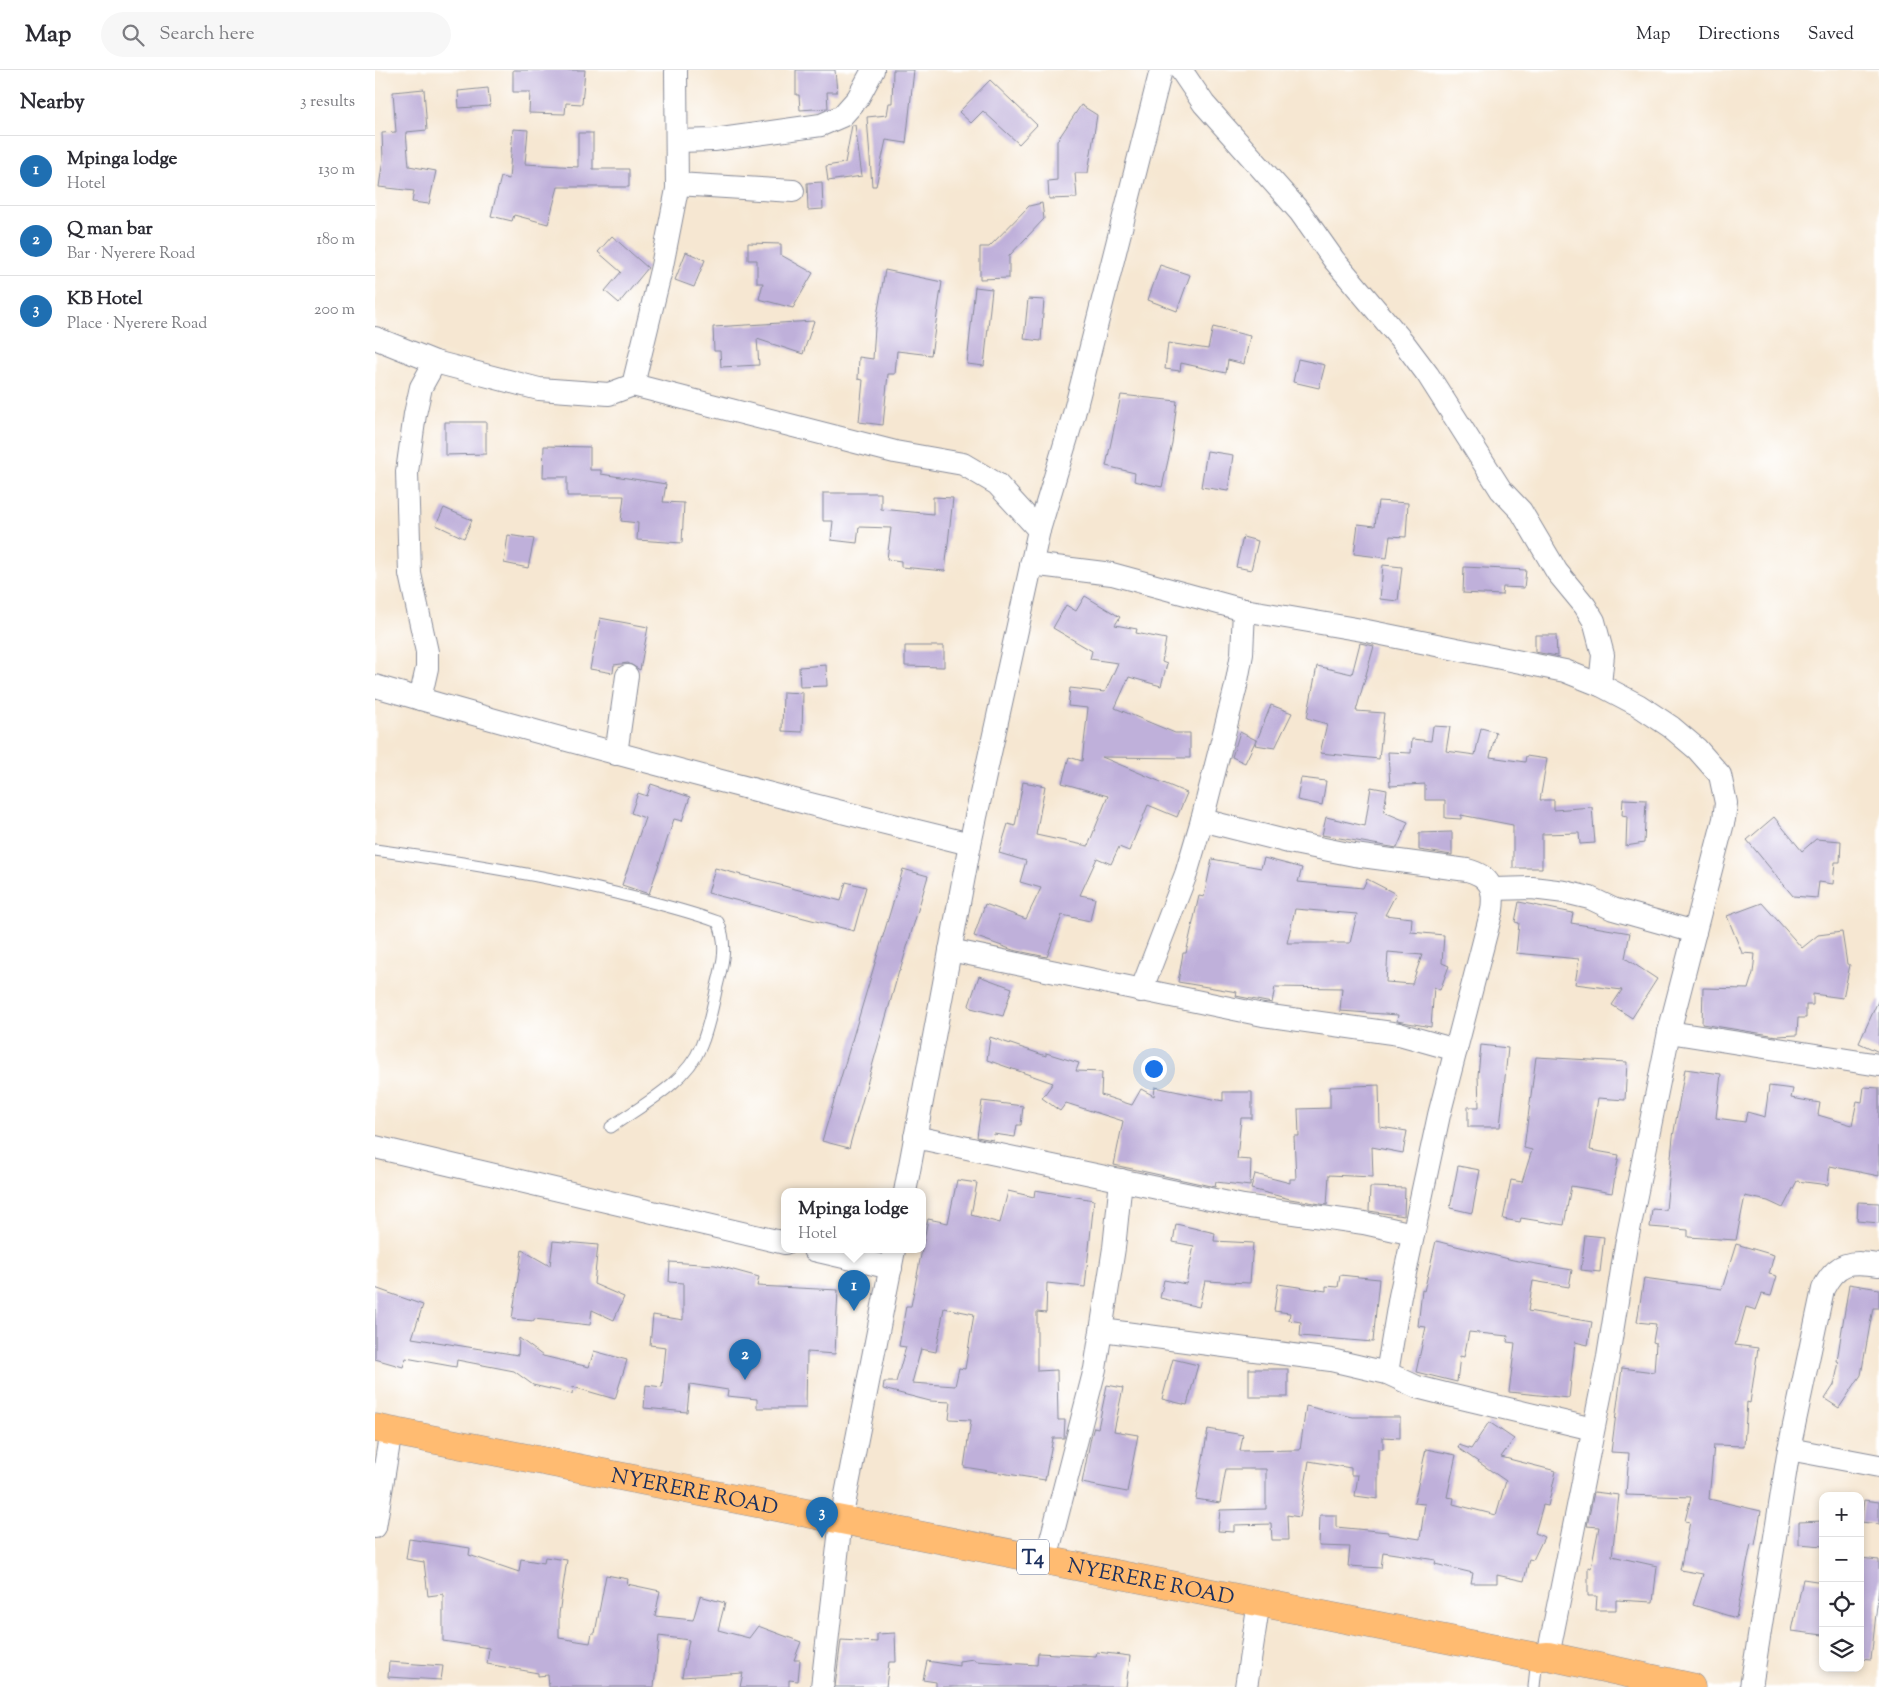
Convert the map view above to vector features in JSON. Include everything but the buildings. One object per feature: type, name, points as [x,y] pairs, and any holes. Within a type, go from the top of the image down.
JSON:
[{"type":"highway","name":"NYERERE ROAD","points":[[383,1430],[1691,1687]]},
{"type":"street","points":[[633,385],[662,266],[677,184],[676,70]]},
{"type":"street","points":[[677,141],[714,140],[821,125],[842,116],[857,98],[873,70]]},
{"type":"street","points":[[906,1188],[970,844],[1031,564],[1039,530],[1089,358],[1161,70]]},
{"type":"street","points":[[1181,70],[1204,104],[1300,212],[1333,260],[1405,343],[1429,375],[1501,490],[1521,511],[1557,572],[1585,606],[1594,621],[1603,655],[1600,684]]},
{"type":"street","points":[[677,184],[793,191]]},
{"type":"street","points":[[375,338],[435,362],[539,389],[609,394],[633,385],[885,450],[963,464],[997,484],[1039,530]]},
{"type":"street","points":[[420,699],[427,668],[427,652],[410,574],[407,472],[415,414],[421,387],[435,362]]},
{"type":"street","points":[[1031,564],[1112,574],[1244,610],[1362,630],[1565,671],[1600,684],[1638,705],[1671,727],[1711,762],[1720,775],[1726,803],[1724,819],[1669,1032],[1626,1245],[1608,1357],[1542,1657]]},
{"type":"street","points":[[1141,991],[1186,874],[1202,820],[1236,686],[1242,654],[1244,610]]},
{"type":"street","points":[[616,754],[627,676]]},
{"type":"street","points":[[375,686],[616,754],[970,844]]},
{"type":"street","points":[[1202,820],[1289,842],[1354,855],[1467,870],[1484,876],[1493,889],[1492,910],[1439,1115],[1413,1234],[1387,1373]]},
{"type":"street","points":[[1493,889],[1532,888],[1565,892],[1590,898],[1613,908],[1695,932]]},
{"type":"street","points":[[950,950],[1263,1015],[1391,1032],[1456,1050]]},
{"type":"street","points":[[1669,1032],[1879,1065]]},
{"type":"street","points":[[915,1137],[1243,1206],[1364,1223],[1413,1234]]},
{"type":"street","points":[[375,1147],[781,1242]]},
{"type":"street","points":[[1046,1559],[1083,1419],[1102,1330],[1114,1248],[1121,1180]]},
{"type":"street","points":[[822,1687],[841,1520],[893,1259],[840,1253]]},
{"type":"street","points":[[1751,1687],[1789,1449],[1823,1288],[1837,1268],[1849,1263],[1859,1262],[1879,1265]]},
{"type":"street","points":[[1102,1330],[1323,1359],[1387,1373],[1426,1390],[1593,1429]]},
{"type":"street","points":[[375,1527],[383,1430]]},
{"type":"street","points":[[1789,1449],[1879,1466]]},
{"type":"street","points":[[1246,1687],[1259,1601]]},
{"type":"lane","points":[[375,850],[446,860],[578,884],[692,913],[718,922],[724,936],[723,962],[701,1046],[690,1064],[670,1086],[611,1127]]},
{"type":"lane","points":[[1534,1687],[1542,1657]]},
{"type":"place","name":"Mpinga lodge","points":[[854,1311]]},
{"type":"place","name":"Q man bar","points":[[745,1380]]},
{"type":"place","name":"KB Hotel","points":[[822,1538]]}]
